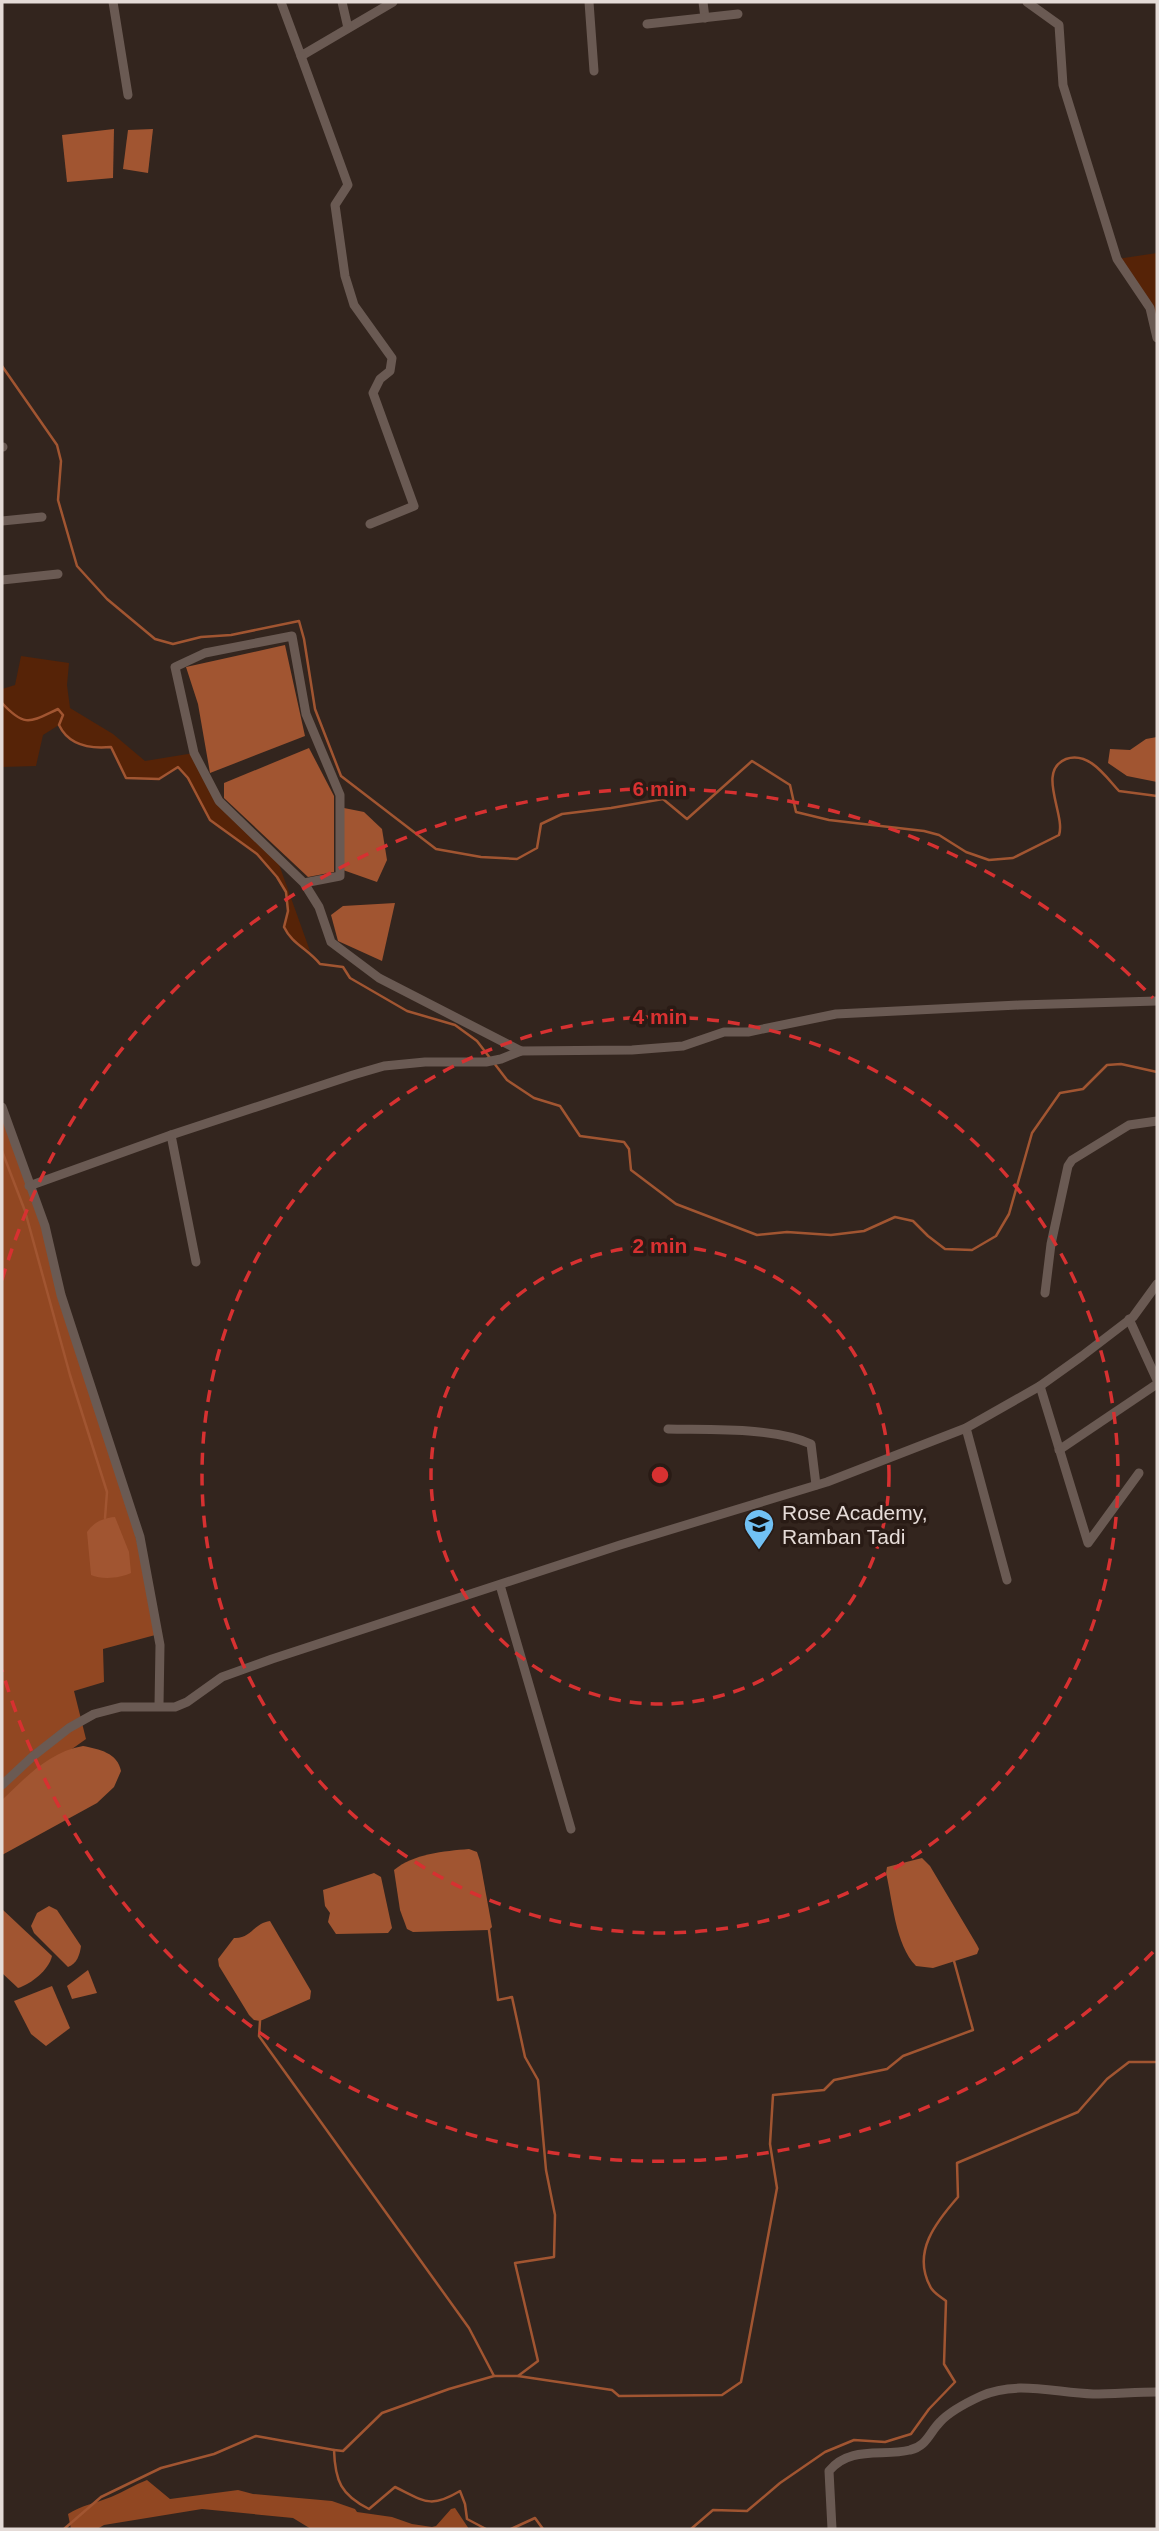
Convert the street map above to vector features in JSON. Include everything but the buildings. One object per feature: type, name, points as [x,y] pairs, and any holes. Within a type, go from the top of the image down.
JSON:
[{"type":"street","points":[[113,2],[128,94]]},
{"type":"street","points":[[282,2],[348,186],[335,205],[345,276],[354,305],[393,358],[390,371],[380,379],[373,393],[414,506],[370,524]]},
{"type":"street","points":[[342,2],[348,28]]},
{"type":"street","points":[[301,56],[393,2]]},
{"type":"street","points":[[589,2],[594,71]]},
{"type":"street","points":[[703,2],[705,18]]},
{"type":"street","points":[[1027,2],[1059,25],[1063,85],[1117,259],[1150,309],[1157,338]]},
{"type":"street","points":[[647,24],[738,14]]},
{"type":"street","points":[[2,522],[42,517]]},
{"type":"street","points":[[2,580],[58,574]]},
{"type":"street","points":[[304,883],[340,876],[340,795],[306,714],[292,636],[205,653],[175,667],[194,753],[219,801],[304,883],[319,906],[331,942],[379,978],[521,1051]]},
{"type":"street","points":[[29,1186],[171,1135],[384,1066],[425,1062],[486,1062],[521,1051],[632,1050],[683,1046],[724,1031],[748,1032],[836,1014],[1157,1001]]},
{"type":"street","points":[[2,1107],[45,1226],[61,1295],[140,1537],[160,1645],[159,1705]]},
{"type":"street","points":[[1045,1293],[1051,1244],[1068,1166],[1072,1160],[1129,1125],[1157,1121]]},
{"type":"street","points":[[171,1135],[196,1262]]},
{"type":"street","points":[[2,1785],[32,1757],[84,1719],[113,1708],[159,1705],[175,1707],[187,1702],[222,1677],[259,1663],[816,1485],[966,1428],[1040,1386],[1133,1317],[1157,1284]]},
{"type":"street","points":[[1059,1450],[1157,1382],[1129,1318]]},
{"type":"street","points":[[1146,1356],[1157,1352]]},
{"type":"street","points":[[1040,1386],[1087,1543],[1139,1473]]},
{"type":"street","points":[[966,1428],[1007,1580]]},
{"type":"street","points":[[668,1429],[797,1437],[811,1444],[816,1485]]},
{"type":"street","points":[[500,1585],[571,1829]]},
{"type":"street","points":[[832,2529],[830,2471],[834,2465],[863,2453],[898,2453],[920,2446],[928,2440],[940,2422],[982,2396],[1009,2389],[1093,2394],[1157,2392]]},
{"type":"shaded area","points":[[114,129],[113,178],[67,182],[62,135]]},
{"type":"shaded area","points":[[153,129],[148,173],[123,169],[128,130]]},
{"type":"shaded area","points":[[1157,253],[1157,338],[1150,308],[1117,259]]},
{"type":"shaded area","points":[[285,645],[305,736],[210,773],[198,704],[186,667]]},
{"type":"shaded area","points":[[21,656],[69,663],[67,685],[70,708],[113,734],[145,761],[194,753],[219,801],[276,856],[310,951],[290,939],[284,927],[286,897],[275,873],[255,854],[211,822],[179,767],[159,779],[126,778],[111,747],[81,745],[69,738],[59,725],[43,735],[36,766],[2,767],[2,689],[15,685]]},
{"type":"shaded area","points":[[1157,737],[1157,782],[1127,776],[1108,763],[1110,749],[1130,750],[1146,739]]},
{"type":"shaded area","points":[[309,748],[334,796],[334,872],[308,877],[224,798],[224,783]]},
{"type":"shaded area","points":[[344,808],[364,812],[382,829],[387,860],[377,882],[343,870]]},
{"type":"shaded area","points":[[395,903],[382,961],[338,941],[331,915],[343,906]]},
{"type":"shaded area","points":[[2,1107],[21,1157],[61,1295],[124,1488],[159,1634],[103,1649],[104,1682],[74,1691],[86,1739],[27,1781],[2,1804]]},
{"type":"shaded area","points":[[115,1517],[129,1552],[131,1573],[100,1578],[91,1575],[87,1532],[99,1521]]},
{"type":"shaded area","points":[[83,1746],[101,1750],[116,1760],[121,1771],[114,1787],[97,1803],[2,1855],[2,1800],[29,1774],[49,1760]]},
{"type":"shaded area","points":[[469,1849],[477,1852],[480,1861],[492,1927],[489,1930],[413,1932],[407,1929],[400,1910],[394,1870],[419,1857]]},
{"type":"shaded area","points":[[922,1858],[930,1866],[977,1945],[977,1954],[933,1968],[916,1966],[909,1957],[899,1935],[886,1873],[887,1867]]},
{"type":"shaded area","points":[[374,1873],[381,1877],[392,1928],[388,1933],[336,1934],[328,1922],[330,1913],[325,1906],[323,1890]]},
{"type":"shaded area","points":[[49,1906],[57,1910],[81,1946],[76,1961],[71,1966],[68,1967],[34,1933],[31,1926],[37,1913]]},
{"type":"shaded area","points":[[2,1909],[52,1956],[39,1976],[18,1988],[2,1973]]},
{"type":"shaded area","points":[[270,1921],[311,1991],[310,1999],[260,2021],[249,2015],[219,1966],[218,1959],[234,1938],[245,1936]]},
{"type":"shaded area","points":[[88,1970],[97,1993],[72,1999],[67,1986]]},
{"type":"shaded area","points":[[52,1986],[70,2028],[46,2046],[31,2034],[14,2001]]},
{"type":"shaded area","points":[[147,2480],[170,2499],[238,2490],[253,2494],[332,2501],[357,2512],[432,2527],[455,2508],[469,2529],[311,2529],[293,2518],[202,2509],[104,2525],[97,2529],[71,2529],[68,2514]]},
{"type":"waterway","points":[[2,366],[57,445],[61,461],[58,500],[77,566],[107,599],[155,639],[173,644],[299,621],[315,709],[341,776],[436,849],[481,857],[517,859],[537,848],[541,824],[562,814],[663,799],[687,819],[752,761],[790,785],[796,812],[829,820],[924,831],[939,835],[966,852],[989,860],[1013,858],[1059,835],[1060,826],[1052,783],[1057,765],[1066,759],[1089,762],[1119,791],[1157,796]]},
{"type":"waterway","points":[[2,703],[17,716],[28,720],[58,709],[63,715],[59,725],[68,738],[81,745],[111,747],[126,778],[159,779],[178,767],[188,778],[210,820],[257,854],[277,877],[286,892],[288,911],[284,927],[296,942],[320,964],[343,967],[350,978],[407,1011],[455,1025],[477,1041],[490,1058]]},
{"type":"waterway","points":[[494,1063],[507,1080],[534,1098],[560,1106],[580,1136],[624,1142],[629,1149],[631,1170],[676,1204],[757,1235],[787,1232],[831,1235],[864,1231],[895,1217],[913,1221],[945,1249],[972,1250],[996,1236],[1009,1214],[1032,1133],[1060,1093],[1083,1089],[1107,1065],[1121,1064],[1157,1072]]},
{"type":"waterway","points":[[2,1151],[25,1211],[70,1375],[107,1492],[105,1518]]},
{"type":"waterway","points":[[334,2450],[343,2451],[382,2413],[494,2376],[518,2376],[538,2361],[515,2263],[554,2257],[555,2215],[546,2170],[538,2080],[525,2057],[512,1997],[498,2000],[489,1930]]},
{"type":"waterway","points":[[518,2376],[612,2390],[619,2396],[722,2395],[741,2382],[777,2188],[770,2144],[773,2095],[824,2090],[834,2080],[887,2069],[903,2056],[973,2030],[954,1961]]},
{"type":"waterway","points":[[260,2021],[259,2036],[469,2328],[494,2376]]},
{"type":"waterway","points":[[691,2529],[713,2510],[747,2511],[780,2483],[825,2452],[854,2440],[885,2442],[911,2434],[929,2409],[955,2382],[944,2364],[946,2301],[931,2288],[924,2261],[929,2238],[958,2197],[957,2163],[1078,2112],[1107,2079],[1129,2062],[1157,2062]]},
{"type":"waterway","points":[[64,2529],[101,2497],[161,2468],[214,2454],[256,2436],[334,2450],[341,2486],[359,2504],[369,2509],[395,2487],[427,2501],[441,2500],[460,2491],[467,2519],[486,2529]]},
{"type":"waterway","points":[[511,2529],[535,2518],[543,2529]]},
{"type":"place","name":"Rose Academy, Ramban Tadi","points":[[759,1551]]}]
